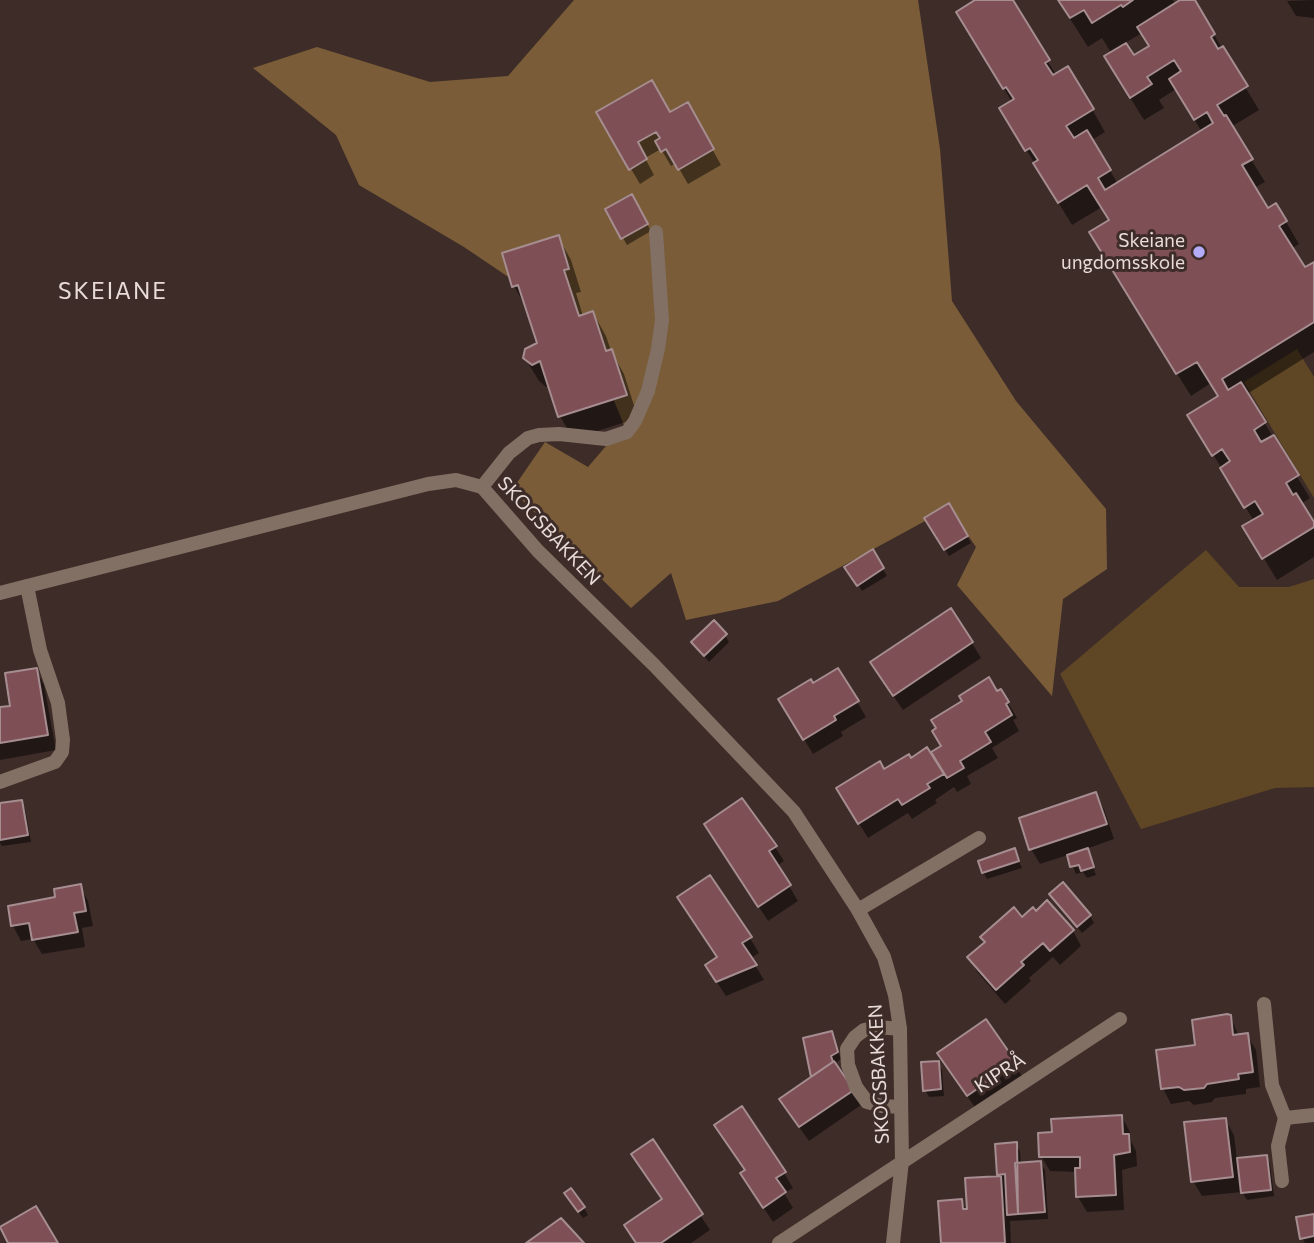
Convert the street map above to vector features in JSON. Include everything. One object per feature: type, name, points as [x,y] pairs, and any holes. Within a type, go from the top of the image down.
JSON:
[{"type":"street","points":[[482,487],[509,453],[528,438],[559,434],[606,439],[627,432],[635,421],[648,391],[662,320],[656,232]]},
{"type":"street","name":"SKOGSBAKKEN","points":[[0,593],[428,484],[456,480],[482,487],[538,551],[654,665],[794,812],[858,910],[884,957],[895,995],[900,1029],[902,1161],[893,1243]]},
{"type":"street","points":[[0,782],[55,762],[62,752],[58,703],[40,650],[27,586]]},
{"type":"street","points":[[858,910],[979,838]]},
{"type":"street","points":[[1264,1004],[1272,1085],[1285,1118],[1278,1146],[1282,1181]]},
{"type":"street","name":"KIPRÅ","points":[[902,1161],[1120,1019]]},
{"type":"street","points":[[900,1029],[878,1027],[863,1031],[847,1049],[848,1065],[856,1087],[867,1102],[901,1107]]},
{"type":"street","points":[[1285,1118],[1314,1115]]},
{"type":"street","name":"SKOGSBAKKEN","points":[[779,1243],[902,1161]]},
{"type":"shaded area","points":[[574,0],[918,0],[940,149],[952,301],[1016,401],[1106,509],[1107,569],[1063,599],[1052,696],[957,585],[976,547],[949,508],[778,601],[686,620],[671,573],[631,608],[512,490],[545,442],[588,467],[624,425],[584,328],[464,247],[359,185],[336,135],[253,68],[317,47],[430,82],[508,76]]},
{"type":"shaded area","points":[[1297,349],[1314,377],[1314,498],[1244,382]]},
{"type":"shaded area","points":[[1206,550],[1239,587],[1289,587],[1314,579],[1314,787],[1275,788],[1141,829],[1060,674]]},
{"type":"building","points":[[975,0],[1013,0],[1050,60],[1045,63],[1053,75],[1068,66],[1094,109],[1066,126],[1074,138],[1087,130],[1111,170],[1098,178],[1105,190],[1213,123],[1207,112],[1194,120],[1169,79],[1181,71],[1174,60],[1147,77],[1152,84],[1130,98],[1104,56],[1126,43],[1134,55],[1149,46],[1137,27],[1180,0],[1195,0],[1215,34],[1211,37],[1218,49],[1223,46],[1248,86],[1217,105],[1253,159],[1242,165],[1268,208],[1276,203],[1287,221],[1279,226],[1305,267],[1314,262],[1314,322],[1222,379],[1228,390],[1241,382],[1266,422],[1254,430],[1261,442],[1274,435],[1299,475],[1286,483],[1293,495],[1296,493],[1314,522],[1314,527],[1262,559],[1242,526],[1263,514],[1255,501],[1244,508],[1220,468],[1230,461],[1222,449],[1212,456],[1187,415],[1218,396],[1197,362],[1176,374],[1089,232],[1109,220],[1087,185],[1058,203],[1033,163],[1038,160],[1030,148],[1025,151],[999,108],[1014,99],[1006,87],[1003,89],[956,12]]},
{"type":"building","points":[[1058,0],[1133,0],[1092,23],[1084,10],[1070,18]]},
{"type":"building","points":[[652,80],[670,112],[688,102],[714,149],[678,170],[666,149],[661,152],[655,141],[660,138],[656,132],[638,142],[647,159],[629,170],[596,112]]},
{"type":"building","points":[[632,194],[648,224],[621,239],[605,209]]},
{"type":"building","points":[[559,235],[569,269],[564,270],[579,316],[593,311],[606,351],[612,349],[627,395],[558,417],[540,361],[532,365],[523,358],[525,349],[537,343],[518,285],[512,287],[502,253]]},
{"type":"building","points":[[949,503],[968,536],[944,550],[924,518]]},
{"type":"building","points":[[873,549],[884,568],[857,586],[844,567]]},
{"type":"building","points":[[951,608],[973,642],[893,696],[870,662]]},
{"type":"building","points":[[714,620],[727,634],[704,656],[691,642]]},
{"type":"building","points":[[37,668],[48,735],[0,743],[0,707],[10,706],[5,673]]},
{"type":"building","points":[[838,668],[859,701],[834,716],[836,720],[803,740],[778,699],[811,679],[813,683]]},
{"type":"building","points":[[989,677],[997,691],[1001,689],[1009,702],[1006,704],[1012,715],[985,732],[991,742],[960,761],[964,768],[947,778],[931,752],[941,746],[932,731],[936,728],[931,720],[962,701],[959,696]]},
{"type":"building","points":[[927,747],[944,774],[927,784],[930,788],[902,805],[898,799],[858,824],[836,788],[880,761],[884,769],[909,754],[911,758]]},
{"type":"building","points":[[1096,792],[1107,824],[1029,850],[1019,818]]},
{"type":"building","points":[[742,798],[777,846],[769,851],[791,885],[758,907],[704,824]]},
{"type":"building","points":[[22,800],[28,835],[0,840],[0,803]]},
{"type":"building","points":[[1015,848],[1019,861],[982,873],[978,861]]},
{"type":"building","points":[[1088,848],[1094,867],[1081,871],[1079,865],[1070,867],[1067,855]]},
{"type":"building","points":[[710,875],[752,937],[742,943],[757,965],[716,982],[705,965],[717,957],[677,897]]},
{"type":"building","points":[[1063,882],[1091,915],[1077,927],[1049,894]]},
{"type":"building","points":[[81,884],[86,911],[74,913],[78,932],[32,940],[29,923],[11,926],[8,906],[55,897],[54,889]]},
{"type":"building","points":[[1047,900],[1074,930],[1050,951],[1043,943],[1021,962],[1024,965],[996,990],[967,957],[985,942],[980,937],[1014,907],[1022,917],[1033,907],[1036,911]]},
{"type":"building","points":[[1231,1015],[1233,1035],[1248,1033],[1253,1072],[1238,1074],[1239,1079],[1207,1084],[1204,1088],[1161,1089],[1156,1050],[1195,1045],[1192,1020]]},
{"type":"building","points":[[986,1019],[1016,1062],[967,1096],[937,1053]]},
{"type":"building","points":[[832,1031],[838,1052],[831,1056],[833,1062],[811,1077],[803,1038]]},
{"type":"building","points":[[834,1061],[854,1090],[799,1127],[779,1099]]},
{"type":"building","points":[[939,1061],[941,1089],[923,1091],[921,1062]]},
{"type":"building","points":[[742,1106],[786,1172],[776,1178],[786,1192],[763,1208],[740,1173],[745,1170],[714,1125]]},
{"type":"building","points":[[1122,1115],[1123,1134],[1129,1134],[1130,1152],[1114,1155],[1116,1195],[1076,1197],[1075,1168],[1080,1168],[1080,1157],[1039,1157],[1038,1133],[1052,1132],[1051,1119]]},
{"type":"building","points":[[1226,1118],[1233,1177],[1191,1182],[1184,1122]]},
{"type":"building","points":[[653,1139],[703,1214],[661,1243],[636,1243],[624,1225],[662,1199],[631,1154]]},
{"type":"building","points":[[1017,1142],[1018,1214],[1007,1215],[1005,1174],[997,1175],[995,1144]]},
{"type":"building","points":[[1267,1155],[1271,1190],[1241,1193],[1237,1158]]},
{"type":"building","points":[[1041,1161],[1045,1212],[1018,1214],[1015,1163]]},
{"type":"building","points":[[1001,1176],[1005,1243],[941,1243],[938,1201],[962,1199],[963,1209],[967,1209],[965,1178]]},
{"type":"building","points":[[571,1188],[585,1207],[578,1212],[564,1193]]},
{"type":"building","points":[[36,1206],[58,1243],[8,1243],[0,1227]]},
{"type":"building","points":[[1314,1214],[1314,1236],[1300,1239],[1296,1217]]},
{"type":"building","points":[[561,1218],[584,1243],[526,1243]]},
{"type":"place","name":"Skeiane ungdomsskole","points":[[1199,252]]},
{"type":"district","name":"SKEIANE","points":[[113,291]]}]
